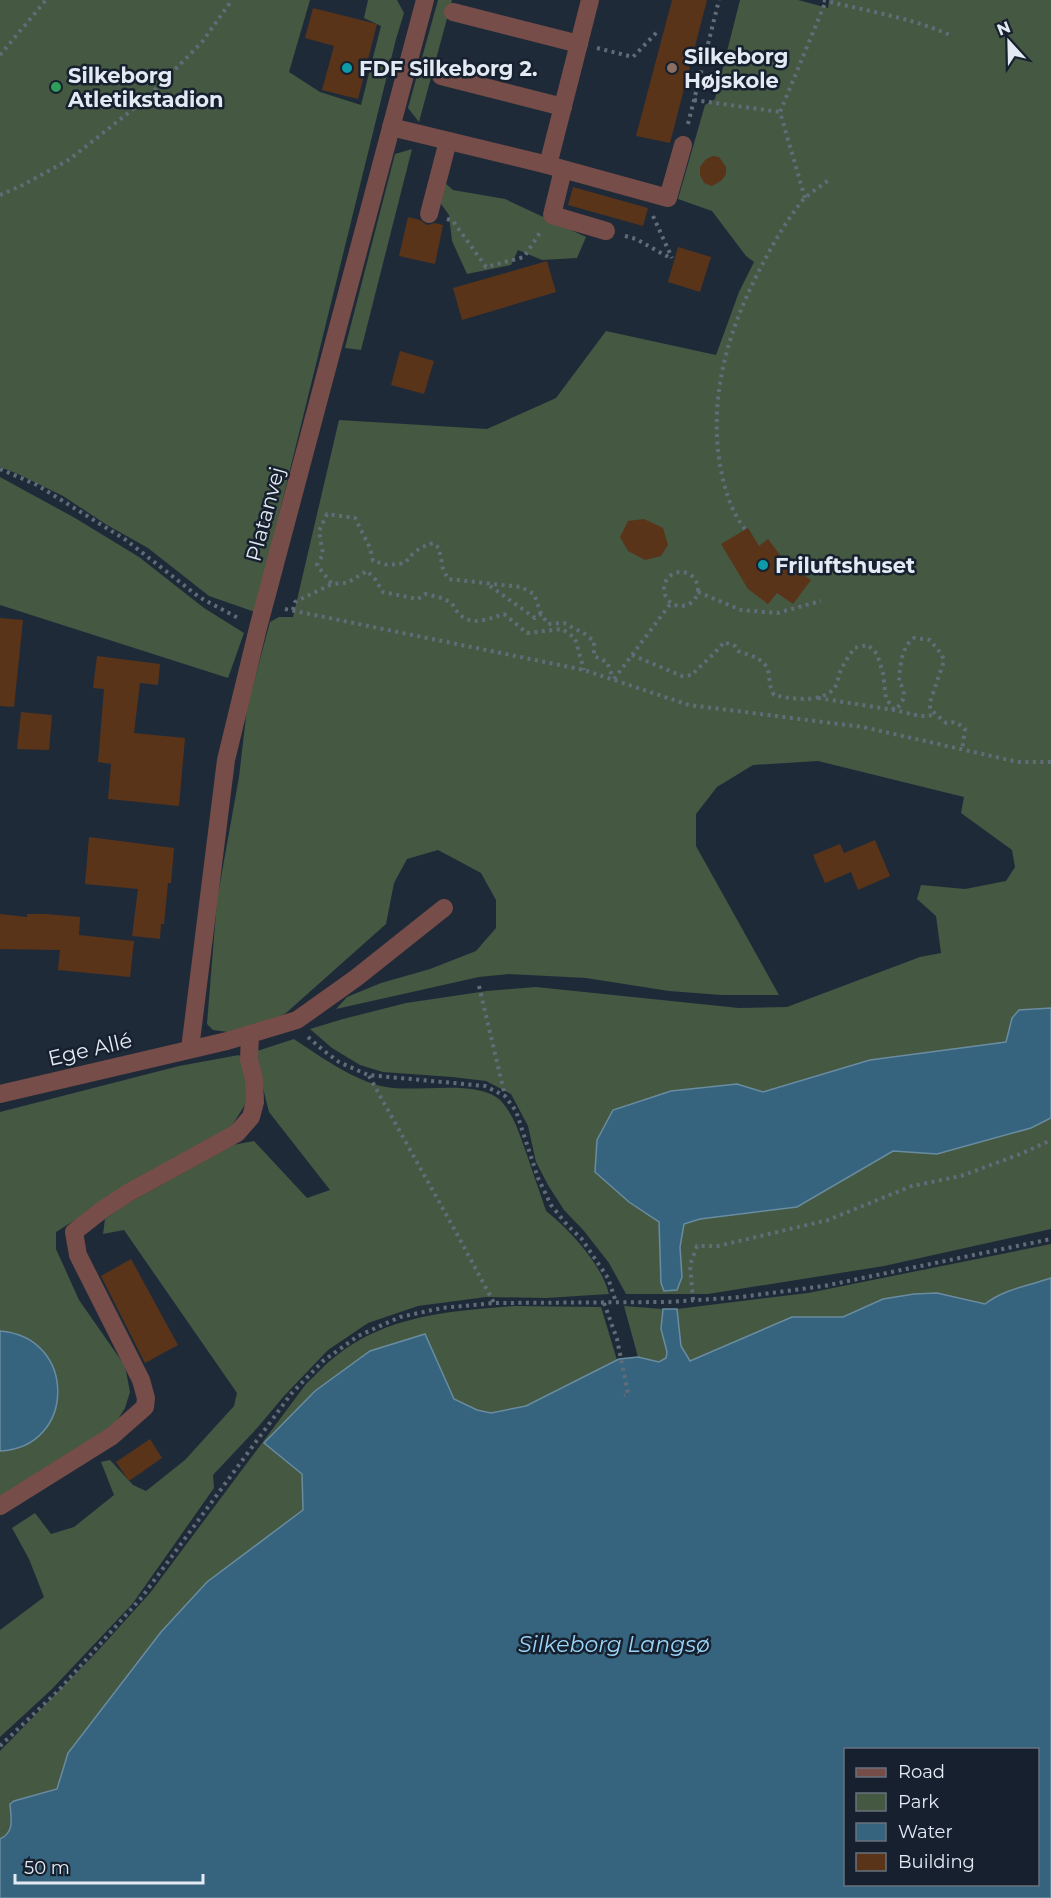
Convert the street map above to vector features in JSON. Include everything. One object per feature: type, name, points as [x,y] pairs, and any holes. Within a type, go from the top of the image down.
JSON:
[{"type":"street","name":"Platanvej","points":[[190,1048],[226,760],[264,605],[425,0]]},
{"type":"street","points":[[590,0],[563,107],[555,167],[552,215],[606,231]]},
{"type":"street","points":[[453,12],[579,44]]},
{"type":"street","points":[[441,76],[563,107]]},
{"type":"street","points":[[391,127],[555,167],[668,198],[683,145]]},
{"type":"street","points":[[429,214],[448,141]]},
{"type":"street","name":"Ege Allé","points":[[0,1094],[250,1034],[297,1020],[356,978],[444,908]]},
{"type":"street","points":[[0,1506],[112,1436],[145,1407],[146,1398],[141,1380],[78,1255],[74,1232],[128,1193],[237,1134],[251,1117],[255,1102],[254,1079],[249,1060],[250,1034]]},
{"type":"path","points":[[0,55],[46,0]]},
{"type":"path","points":[[0,195],[24,185],[70,159],[146,99],[202,42],[232,0]]},
{"type":"path","points":[[683,145],[719,0]]},
{"type":"path","points":[[805,198],[780,112],[824,0],[889,17],[907,19],[950,35]]},
{"type":"path","points":[[579,44],[633,57],[658,30]]},
{"type":"path","points":[[694,99],[780,112]]},
{"type":"path","points":[[745,529],[728,498],[719,458],[716,432],[719,382],[733,328],[774,241],[805,198],[831,178]]},
{"type":"path","points":[[606,231],[636,238],[672,259],[651,212],[656,194]]},
{"type":"path","points":[[429,214],[453,221],[486,267],[524,257],[552,215]]},
{"type":"path","points":[[0,469],[37,485],[126,540],[199,597],[258,628]]},
{"type":"path","points":[[332,584],[317,565],[323,555],[319,531],[327,514],[356,518],[370,548],[373,561],[388,565],[405,563],[413,552],[434,543],[440,548],[443,568],[448,579],[521,587],[534,594],[541,614],[548,624],[564,623],[594,641],[594,656],[607,662],[614,679]]},
{"type":"path","points":[[293,610],[295,602],[332,584],[347,583],[367,572],[375,579],[383,592],[418,599],[425,594],[442,598],[452,603],[467,620],[479,622],[504,614],[527,633],[562,629],[575,638],[584,670]]},
{"type":"path","points":[[682,572],[692,575],[698,586],[698,592],[693,602],[676,606],[666,597],[664,585],[676,573],[682,572]]},
{"type":"path","points":[[489,585],[535,618],[541,614]]},
{"type":"path","points":[[698,592],[741,610],[777,613],[821,601]]},
{"type":"path","points":[[614,679],[672,603]]},
{"type":"path","points":[[264,605],[584,670],[689,705],[863,727],[1017,762],[1051,762]]},
{"type":"path","points":[[562,629],[564,623]]},
{"type":"path","points":[[894,710],[900,706],[905,694],[899,682],[902,655],[909,641],[914,638],[930,640],[944,661],[930,702],[930,709],[946,723],[952,721],[965,729],[962,750]]},
{"type":"path","points":[[632,655],[682,676],[692,675],[707,658],[719,650],[724,642],[764,663],[769,669],[770,688],[774,695],[816,698],[920,716],[935,715]]},
{"type":"path","points":[[816,698],[834,689],[840,670],[854,648],[868,645],[877,654],[884,673],[886,698],[894,710]]},
{"type":"path","points":[[479,986],[505,1096],[516,1111],[538,1178],[551,1205],[581,1238],[608,1278],[616,1302]]},
{"type":"path","points":[[297,1020],[310,1039],[324,1051],[339,1062],[368,1076],[485,1086],[505,1096]]},
{"type":"path","points":[[368,1076],[494,1303]]},
{"type":"path","points":[[693,1300],[690,1264],[697,1246],[718,1246],[828,1220],[912,1186],[961,1176],[1023,1154],[1051,1140]]},
{"type":"path","points":[[0,1746],[58,1691],[142,1597],[291,1394],[323,1361],[358,1336],[400,1317],[442,1308],[494,1303],[669,1302],[741,1297],[824,1286],[1051,1239]]},
{"type":"path","points":[[604,1303],[617,1339],[628,1394],[624,1395]]},
{"type":"green space","points":[[0,0],[310,0],[289,72],[320,92],[361,105],[381,26],[364,18],[368,0],[397,0],[404,13],[255,612],[209,596],[148,548],[63,496],[0,467]]},
{"type":"green space","points":[[438,0],[452,0],[419,122],[408,108]]},
{"type":"green space","points":[[740,0],[798,0],[828,8],[829,0],[1051,0],[1051,1229],[884,1266],[708,1294],[626,1294],[609,1263],[564,1210],[548,1185],[536,1162],[528,1126],[511,1094],[486,1081],[383,1072],[360,1065],[332,1048],[310,1029],[406,1003],[487,991],[536,987],[739,1008],[787,1007],[920,957],[941,953],[936,916],[917,899],[921,885],[965,889],[1006,881],[1015,867],[1012,850],[961,813],[964,797],[818,761],[753,765],[717,787],[696,814],[696,846],[779,995],[722,995],[669,991],[586,978],[509,974],[479,977],[336,1009],[347,997],[476,951],[496,928],[496,900],[481,873],[438,850],[407,859],[394,883],[386,924],[286,1013],[257,1029],[228,1032],[213,1030],[207,1024],[217,900],[239,777],[247,708],[270,622],[279,617],[293,617],[339,420],[487,429],[556,398],[606,331],[716,355],[739,292],[754,262],[746,256],[712,211],[678,199],[705,105],[715,99]]},
{"type":"green space","points":[[412,149],[361,350],[345,348],[395,154]]},
{"type":"green space","points":[[445,183],[453,190],[505,199],[586,237],[577,258],[542,260],[518,250],[511,265],[467,274],[452,241],[449,215],[436,197]]},
{"type":"green space","points":[[0,477],[75,518],[139,557],[204,608],[244,633],[228,678],[0,605]]},
{"type":"green space","points":[[294,1039],[338,1068],[374,1084],[399,1088],[479,1090],[502,1102],[517,1127],[546,1211],[584,1249],[600,1271],[609,1294],[546,1298],[486,1297],[418,1306],[368,1323],[328,1350],[213,1475],[214,1488],[133,1603],[52,1689],[0,1737],[0,1630],[44,1597],[29,1559],[12,1528],[35,1513],[51,1534],[74,1527],[114,1495],[101,1462],[110,1460],[133,1485],[146,1491],[185,1460],[234,1406],[237,1393],[124,1230],[103,1234],[105,1219],[125,1205],[233,1145],[254,1141],[307,1198],[330,1190],[269,1112],[254,1052]]},
{"type":"green space","points":[[239,1055],[243,1060],[248,1100],[231,1127],[147,1175],[56,1232],[56,1249],[79,1300],[125,1366],[130,1392],[125,1408],[115,1424],[0,1497],[0,1112],[179,1066]]},
{"type":"green space","points":[[1051,1244],[1051,1278],[1008,1291],[985,1304],[914,1294],[883,1299],[843,1317],[792,1317],[690,1361],[681,1346],[677,1309],[808,1293]]},
{"type":"green space","points":[[514,1306],[601,1307],[617,1360],[526,1406],[491,1413],[477,1410],[454,1399],[424,1334],[302,1474],[303,1510],[207,1582],[68,1753],[57,1789],[14,1801],[10,1805],[10,1829],[0,1839],[0,1751],[95,1654],[150,1593],[306,1384],[328,1362],[356,1342],[398,1323],[444,1313]]},
{"type":"green space","points":[[624,1306],[663,1309],[661,1329],[667,1352],[666,1358],[659,1362],[638,1357]]},
{"type":"water","points":[[1051,1008],[1051,1118],[1031,1128],[937,1154],[893,1151],[797,1207],[700,1219],[684,1224],[680,1247],[682,1277],[677,1290],[664,1291],[661,1283],[659,1222],[629,1202],[595,1172],[597,1140],[613,1110],[671,1091],[737,1084],[763,1092],[870,1060],[1006,1042],[1012,1018],[1019,1010]]},
{"type":"water","name":"Silkeborg Langsø","points":[[1051,1278],[1051,1898],[0,1898],[0,1839],[10,1829],[10,1804],[57,1789],[68,1753],[161,1632],[207,1582],[303,1510],[302,1474],[264,1443],[315,1391],[370,1351],[425,1334],[454,1399],[477,1410],[491,1413],[526,1406],[619,1359],[638,1357],[659,1362],[666,1358],[667,1352],[661,1329],[663,1309],[677,1309],[681,1346],[690,1361],[792,1317],[843,1317],[883,1299],[914,1294],[937,1293],[985,1304],[1008,1291]]},
{"type":"water","points":[[0,1331],[26,1338],[44,1352],[54,1371],[58,1392],[54,1413],[43,1432],[25,1445],[0,1451]]},
{"type":"building","name":"Silkeborg Højskole","points":[[672,0],[707,0],[670,143],[636,136]]},
{"type":"building","name":"FDF Silkeborg 2.","points":[[313,8],[377,24],[358,99],[322,90],[334,46],[305,38]]},
{"type":"building","points":[[713,156],[719,157],[726,167],[726,174],[722,180],[712,186],[704,183],[700,175],[700,167],[706,159]]},
{"type":"building","points":[[573,187],[648,208],[643,226],[568,205]]},
{"type":"building","points":[[408,217],[420,220],[427,225],[435,223],[443,225],[435,264],[399,256]]},
{"type":"building","points":[[678,247],[711,257],[700,292],[668,282]]},
{"type":"building","points":[[547,261],[556,292],[462,320],[453,288]]},
{"type":"building","points":[[400,351],[434,361],[424,394],[391,385]]},
{"type":"building","points":[[644,519],[663,528],[668,545],[661,556],[645,560],[628,551],[620,537],[628,521]]},
{"type":"building","name":"Friluftshuset","points":[[748,528],[759,546],[768,539],[786,563],[811,580],[793,604],[777,593],[768,604],[748,589],[721,544]]},
{"type":"building","points":[[0,618],[23,620],[14,707],[0,706]]},
{"type":"building","points":[[97,656],[160,664],[158,685],[140,683],[134,733],[185,738],[179,806],[108,799],[111,764],[98,762],[104,689],[93,688]]},
{"type":"building","points":[[21,712],[52,715],[49,750],[17,749]]},
{"type":"building","points":[[89,837],[174,848],[171,883],[168,883],[164,924],[161,924],[160,939],[132,936],[138,889],[85,884]]},
{"type":"building","points":[[875,840],[890,876],[858,890],[851,872],[825,883],[813,855],[840,844],[844,853]]},
{"type":"building","points":[[0,914],[27,917],[27,914],[46,914],[80,917],[79,935],[134,941],[130,977],[58,970],[60,950],[0,949]]},
{"type":"building","points":[[131,1259],[178,1345],[145,1363],[101,1276]]},
{"type":"building","points":[[150,1439],[162,1458],[129,1481],[116,1462]]},
{"type":"place","name":"FDF Silkeborg 2.","points":[[347,68]]},
{"type":"place","name":"Silkeborg Højskole","points":[[672,68]]},
{"type":"place","name":"Silkeborg Atletikstadion","points":[[56,87]]},
{"type":"place","name":"Friluftshuset","points":[[763,565]]}]
